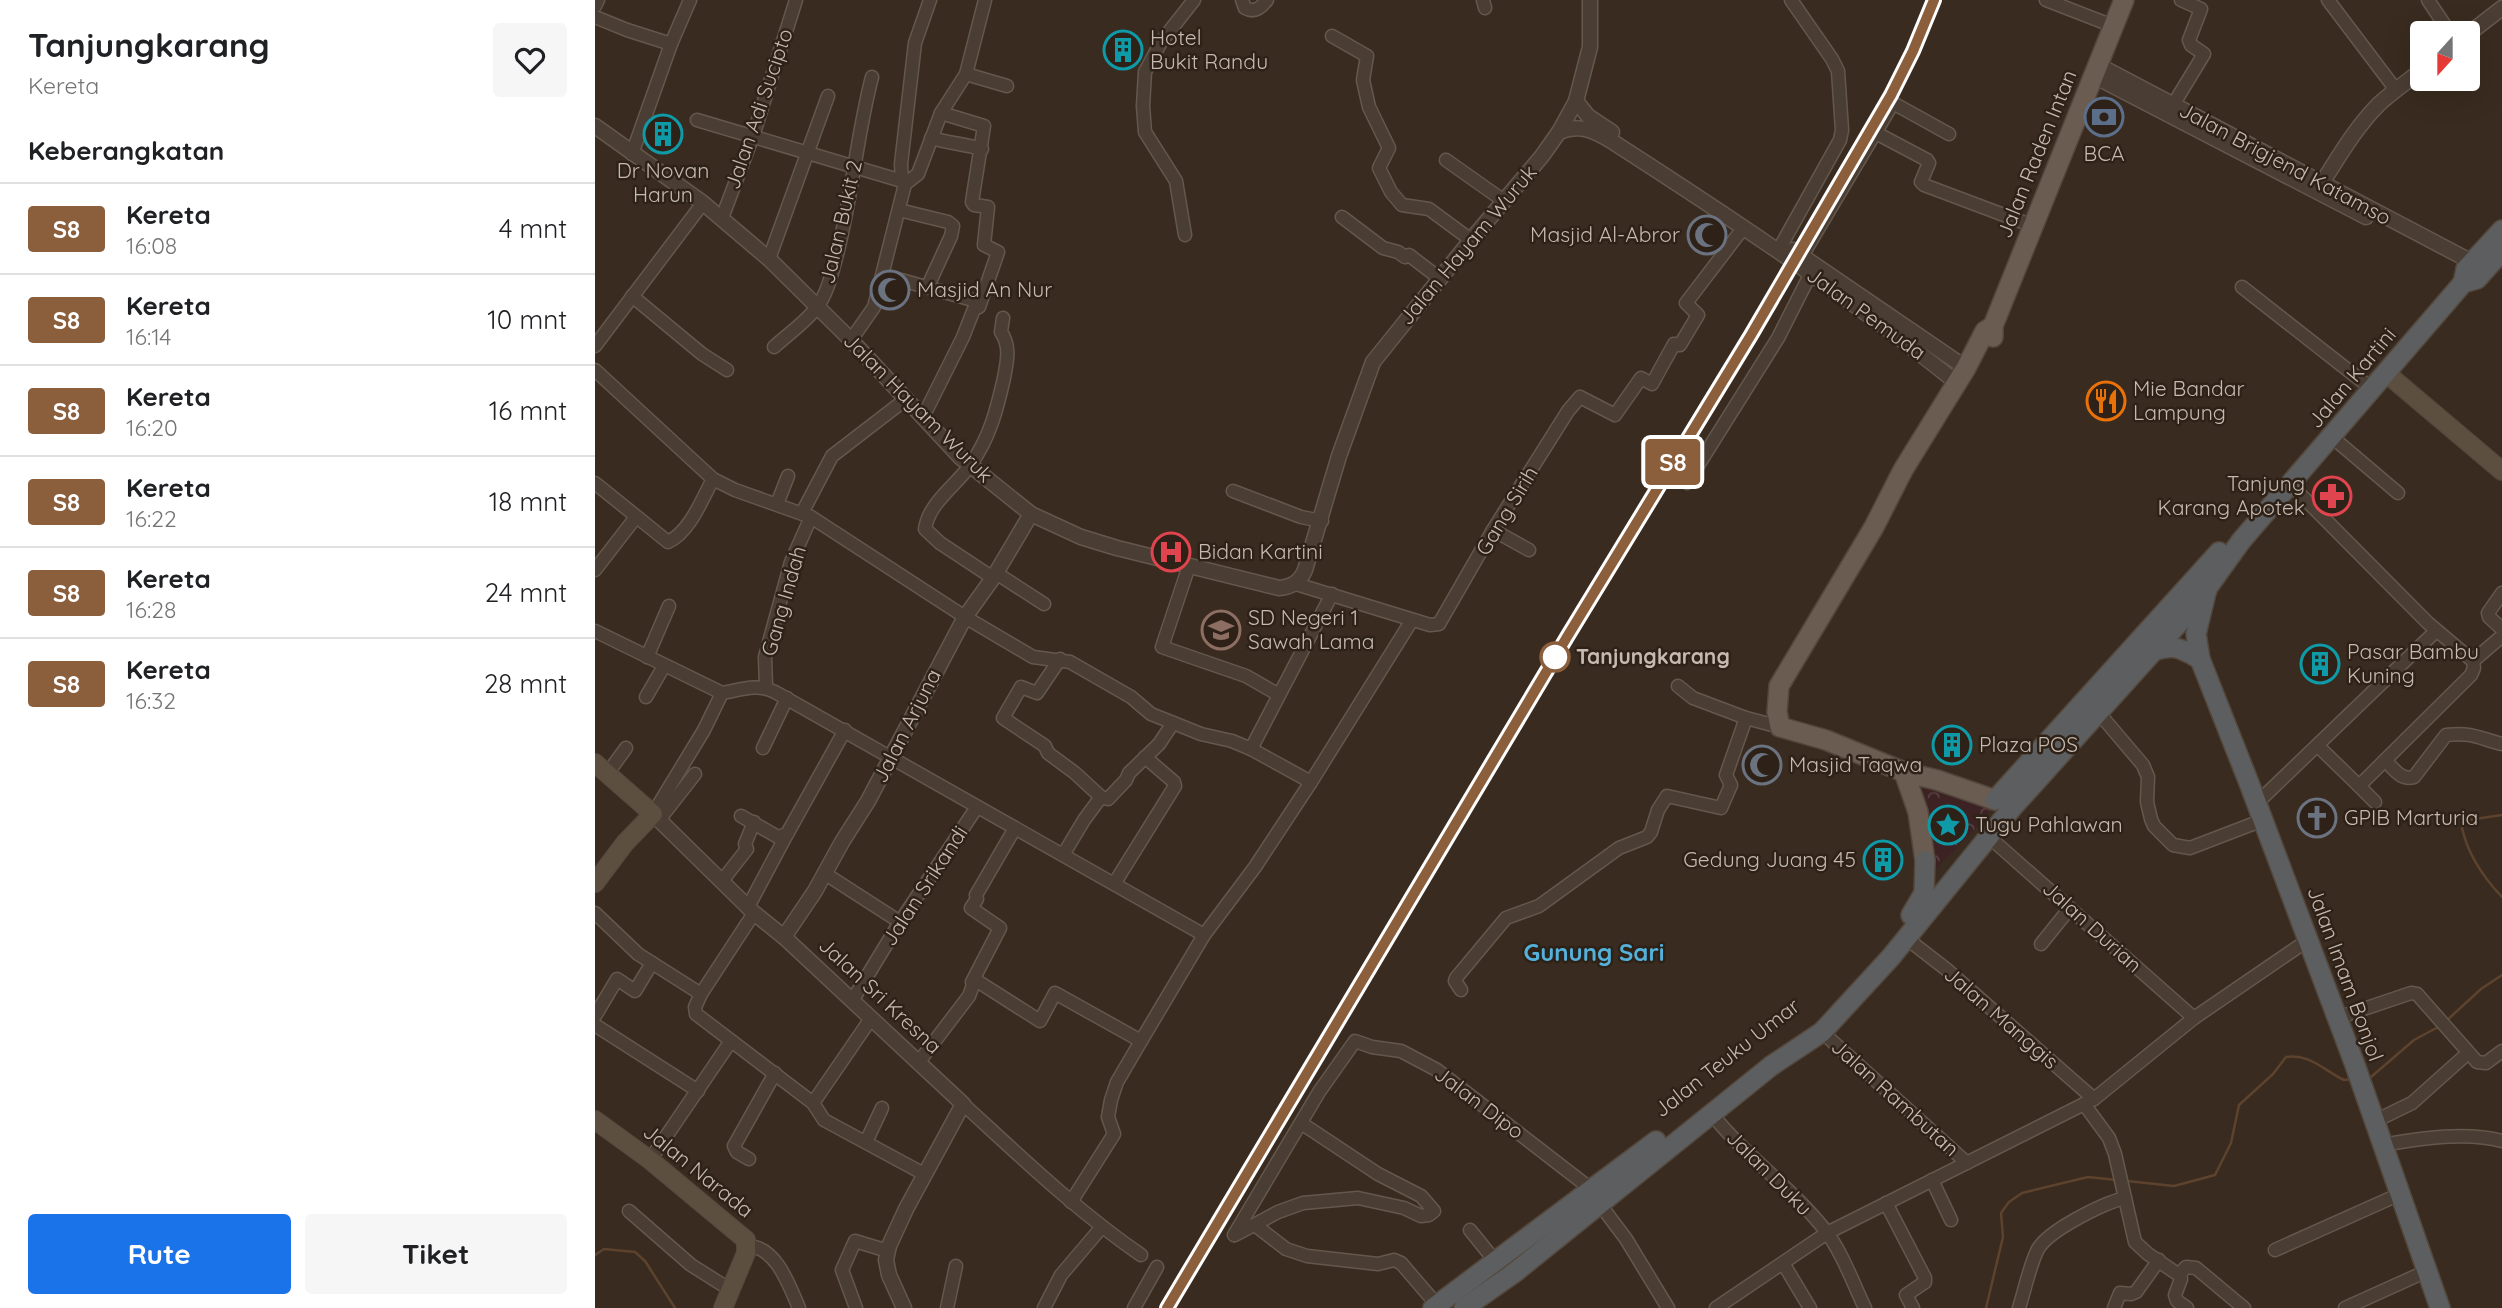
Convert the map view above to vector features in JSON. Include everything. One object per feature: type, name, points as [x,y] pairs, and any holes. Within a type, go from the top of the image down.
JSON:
[{"type":"highway","points":[[2467,272],[2502,230]]},
{"type":"highway","name":"Jalan Kartini","points":[[2003,809],[2098,712],[2206,593],[2208,586],[2241,541],[2386,373],[2467,272],[2477,279],[2501,254]]},
{"type":"highway","name":"Jalan Kartini","points":[[1988,836],[2003,809],[2224,547],[2241,541]]},
{"type":"highway","name":"Jalan Imam Bonjol","points":[[2206,593],[2196,634],[2200,659],[2363,1086],[2440,1308]]},
{"type":"highway","points":[[2153,651],[2168,646],[2175,647],[2200,659]]},
{"type":"highway","name":"Jalan Teuku Umar","points":[[1435,1306],[1496,1261],[1595,1196],[1711,1113],[1771,1066],[1822,1032],[1906,938],[1988,836]]},
{"type":"highway","name":"Jalan Teuku Umar","points":[[1464,1308],[1514,1273],[1595,1196],[1812,1023],[1912,914],[1924,892],[1924,861]]},
{"type":"main road","name":"Jalan Raden Intan","points":[[1891,498],[1913,474],[1964,393],[1990,344],[1994,335],[1993,326],[2124,0]]},
{"type":"main road","name":"Jalan Raden Intan","points":[[1780,727],[1777,712],[1779,686],[1891,498],[1903,470],[1986,331],[1993,326]]},
{"type":"main road","points":[[2386,373],[2502,471]]},
{"type":"main road","points":[[1780,727],[1826,740],[1904,772],[1937,780],[2003,809]]},
{"type":"main road","name":"Jalan Sri Kresna","points":[[601,769],[656,817]]},
{"type":"main road","name":"Jalan Teuku Umar","points":[[1904,772],[1918,812],[1924,861]]},
{"type":"main road","points":[[595,883],[625,843],[656,817]]},
{"type":"main road","name":"Jalan Narada","points":[[595,1120],[650,1160],[741,1235],[747,1246],[746,1252],[723,1308]]},
{"type":"street","points":[[595,6],[598,0]]},
{"type":"street","points":[[632,154],[671,44],[690,0]]},
{"type":"street","points":[[851,340],[874,307],[899,210],[904,183],[901,164],[915,43],[930,0]]},
{"type":"street","points":[[904,183],[918,174],[941,113],[966,74],[985,0]]},
{"type":"street","points":[[1185,235],[1176,181],[1145,132],[1145,72],[1161,42],[1195,0]]},
{"type":"street","points":[[1242,0],[1245,8],[1257,10],[1267,0]]},
{"type":"street","name":"Jalan Hayam Wuruk","points":[[595,126],[722,218],[818,306],[970,466],[1031,514],[1081,537],[1279,588],[1296,584],[1302,578],[1322,521],[1339,456],[1370,368],[1439,278],[1559,132],[1576,101],[1590,47],[1590,0]]},
{"type":"street","points":[[1782,243],[1840,140],[1842,130],[1837,72],[1832,59],[1791,0]]},
{"type":"street","points":[[2046,0],[2066,4],[2113,26]]},
{"type":"street","points":[[2173,105],[2204,54],[2191,45],[2189,40],[2201,9],[2181,0]]},
{"type":"street","points":[[2328,0],[2396,90]]},
{"type":"street","points":[[2428,0],[2442,21]]},
{"type":"street","name":"Jalan Adi Sucipto","points":[[722,218],[753,136],[792,1]]},
{"type":"street","points":[[2480,25],[2502,8]]},
{"type":"street","points":[[595,17],[671,44]]},
{"type":"street","points":[[1332,36],[1367,56],[1363,80],[1369,107],[1389,148],[1379,168],[1391,192],[1402,205],[1429,209],[1440,215],[1471,240]]},
{"type":"street","name":"Jalan Brigjend Katamso","points":[[2096,70],[2173,105],[2319,187]]},
{"type":"street","name":"Jalan Brigjend Katamso","points":[[2096,70],[2397,228],[2467,272]]},
{"type":"street","points":[[966,74],[1007,86]]},
{"type":"street","name":"Jalan Bukit 2","points":[[774,347],[818,306],[828,285],[839,246],[856,167],[863,113],[873,77]]},
{"type":"street","points":[[2319,187],[2345,145],[2365,120],[2410,80]]},
{"type":"street","points":[[768,259],[828,96]]},
{"type":"street","name":"Jalan Pemuda","points":[[1576,101],[1581,109],[1598,122],[1718,198],[1802,256],[1828,279],[1961,375]]},
{"type":"street","points":[[1802,256],[1893,103],[1949,134]]},
{"type":"street","points":[[923,416],[963,337],[974,309],[979,307],[998,252],[983,245],[988,207],[974,205],[972,202],[984,126],[941,113]]},
{"type":"street","points":[[697,120],[904,183]]},
{"type":"street","name":"Jalan Pemuda","points":[[1559,132],[1576,128],[1595,132],[1744,227],[1782,243],[1811,273],[1828,279]]},
{"type":"street","points":[[1876,133],[1927,160],[1929,163],[1921,183],[2033,226]]},
{"type":"street","points":[[931,138],[958,146],[963,144],[982,149]]},
{"type":"street","points":[[1446,160],[1504,201]]},
{"type":"street","points":[[595,346],[703,203]]},
{"type":"street","points":[[899,210],[948,222],[953,226],[928,286]]},
{"type":"street","points":[[1342,216],[1383,248],[1405,257],[1409,255],[1439,278]]},
{"type":"street","name":"Gang Sirih","points":[[1412,620],[1435,625],[1443,620],[1493,530],[1568,411],[1580,397],[1615,415],[1641,378],[1652,384],[1674,344],[1680,345],[1698,315],[1686,303],[1744,227]]},
{"type":"street","points":[[1687,484],[1778,338],[1811,273]]},
{"type":"street","points":[[883,275],[980,302]]},
{"type":"street","points":[[2242,287],[2372,389]]},
{"type":"street","points":[[632,296],[702,354],[727,370]]},
{"type":"street","points":[[1003,318],[1001,332],[1008,342],[1008,357],[993,425],[970,466],[930,514],[925,529],[940,543],[1044,604]]},
{"type":"street","points":[[595,369],[713,479],[735,490],[806,515],[965,617],[1033,657],[1042,660],[1061,659],[1099,677],[1131,697],[1151,714],[1251,749],[1311,782]]},
{"type":"street","name":"Gang Indah","points":[[766,687],[765,657],[791,562],[806,515],[832,456],[906,399]]},
{"type":"street","points":[[2332,436],[2398,493]]},
{"type":"street","points":[[777,504],[789,475]]},
{"type":"street","points":[[595,483],[664,540],[671,541],[696,513],[713,479]]},
{"type":"street","points":[[2291,485],[2436,631],[2473,662],[2471,675],[2359,786]]},
{"type":"street","points":[[1233,491],[1301,517],[1322,521]]},
{"type":"street","name":"Jalan Arjuna","points":[[784,937],[815,891],[868,801],[965,617],[994,576],[1031,514]]},
{"type":"street","points":[[595,570],[636,517]]},
{"type":"street","points":[[1493,530],[1529,550]]},
{"type":"street","points":[[1189,566],[1162,647],[1246,676],[1279,695]]},
{"type":"street","points":[[1071,1202],[1114,1134],[1108,1117],[1111,1100],[1141,1041],[1204,935],[1255,867],[1412,620],[1296,584]]},
{"type":"street","points":[[2502,593],[2488,613],[2502,629]]},
{"type":"street","points":[[1251,749],[1332,594]]},
{"type":"street","points":[[647,657],[669,606]]},
{"type":"street","points":[[595,631],[722,693],[766,687],[1204,935]]},
{"type":"street","points":[[2098,712],[2143,765],[2148,777],[2147,802],[2154,826],[2173,845],[2190,848],[2260,811],[2318,746],[2436,631]]},
{"type":"street","points":[[2473,662],[2502,636]]},
{"type":"street","points":[[1061,659],[1037,692],[1021,687],[1003,718],[1045,746],[1048,753],[1075,772],[1101,797],[1108,799],[1159,744],[1173,723]]},
{"type":"street","points":[[646,697],[664,666]]},
{"type":"street","points":[[1678,686],[1693,698],[1746,718],[1780,727]]},
{"type":"street","points":[[656,817],[722,693]]},
{"type":"street","points":[[763,748],[787,698]]},
{"type":"street","points":[[1461,990],[1456,978],[1506,918],[1539,906],[1619,848],[1647,837],[1667,796],[1721,808],[1731,785],[1726,775],[1746,718]]},
{"type":"street","points":[[845,730],[787,834],[751,910],[701,994],[695,1007],[696,1013],[813,1103],[824,1119],[925,1174]]},
{"type":"street","points":[[2385,760],[2408,779],[2414,778],[2446,735],[2462,733],[2481,736],[2502,744]]},
{"type":"street","points":[[2318,746],[2375,802]]},
{"type":"street","points":[[601,769],[626,748]]},
{"type":"street","points":[[1114,884],[1175,786],[1174,782],[1145,757]]},
{"type":"street","points":[[656,817],[695,774]]},
{"type":"street","points":[[1063,855],[1101,797]]},
{"type":"street","name":"Jalan Srikandi","points":[[852,1001],[977,807]]},
{"type":"street","points":[[741,816],[778,836],[787,834]]},
{"type":"street","name":"Jalan Sri Kresna","points":[[656,817],[751,910],[784,937],[870,1020],[1071,1202],[1101,1228],[1141,1255]]},
{"type":"street","points":[[722,881],[747,849],[745,844],[754,822]]},
{"type":"street","points":[[918,1063],[969,996],[974,979],[1000,928],[971,908],[1015,828]]},
{"type":"street","name":"Jalan Durian","points":[[1988,836],[2195,1018]]},
{"type":"street","points":[[824,873],[901,922]]},
{"type":"street","points":[[2042,944],[2070,908]]},
{"type":"street","points":[[595,914],[652,963],[701,994]]},
{"type":"street","name":"Jalan Manggis","points":[[1906,938],[1945,969],[2089,1101],[2109,1138],[2136,1242],[2148,1254],[2179,1275]]},
{"type":"street","points":[[1716,1308],[1827,1233],[2089,1101],[2195,1018],[2308,940]]},
{"type":"street","points":[[595,1016],[617,979],[635,991],[652,963]]},
{"type":"street","points":[[974,979],[1040,1021],[1055,993],[1141,1041]]},
{"type":"street","points":[[2337,1018],[2410,993],[2420,996],[2477,1062],[2486,1063],[2502,1051]]},
{"type":"street","points":[[813,1103],[870,1020]]},
{"type":"street","points":[[595,1026],[698,1091]]},
{"type":"street","name":"Jalan Rambutan","points":[[1822,1032],[1967,1163]]},
{"type":"street","points":[[650,1160],[731,1041]]},
{"type":"street","name":"Jalan Dipo","points":[[1301,1123],[1334,1069],[1355,1041],[1372,1047],[1401,1051],[1437,1070],[1595,1196],[1626,1239],[1668,1308]]},
{"type":"street","points":[[2375,1121],[2412,1103],[2468,1053]]},
{"type":"street","points":[[750,1158],[737,1152],[734,1146],[775,1073]]},
{"type":"street","points":[[904,1308],[890,1275],[886,1260],[888,1251],[963,1104]]},
{"type":"street","points":[[866,1142],[882,1108]]},
{"type":"street","name":"Jalan Duku","points":[[1711,1113],[1725,1130],[1778,1178],[1827,1233],[1865,1308]]},
{"type":"street","points":[[1301,1123],[1378,1174],[1421,1196],[1434,1211],[1421,1216],[1404,1208],[1358,1198],[1303,1203],[1278,1212],[1234,1235],[1301,1123]]},
{"type":"street","points":[[2383,1145],[2411,1139],[2459,1136],[2502,1141]]},
{"type":"street","points":[[1932,1180],[1951,1220]]},
{"type":"street","points":[[2019,1308],[2038,1248],[2061,1229],[2111,1202],[2123,1192]]},
{"type":"street","points":[[2275,1250],[2400,1194]]},
{"type":"street","points":[[1886,1203],[1925,1278],[1925,1282],[1906,1295],[1913,1308]]},
{"type":"street","points":[[629,1211],[691,1265],[729,1289]]},
{"type":"street","points":[[1255,1225],[1286,1249],[1307,1256],[1378,1264],[1394,1260],[1401,1263],[1435,1306]]},
{"type":"street","points":[[1044,1308],[1061,1275],[1101,1228]]},
{"type":"street","points":[[1470,1230],[1496,1261]]},
{"type":"street","points":[[856,1308],[842,1270],[855,1241],[888,1251]]},
{"type":"street","points":[[747,1246],[758,1246],[777,1262],[799,1308]]},
{"type":"street","points":[[2114,1308],[2120,1293],[2136,1292],[2159,1260]]},
{"type":"street","points":[[1783,1263],[1810,1308]]},
{"type":"street","points":[[947,1308],[956,1266]]},
{"type":"street","points":[[1134,1308],[1157,1267]]},
{"type":"street","points":[[2187,1308],[2177,1301],[2175,1295],[2181,1279],[2179,1275],[2186,1267],[2196,1268],[2244,1308]]},
{"type":"street","points":[[2345,1308],[2427,1271]]},
{"type":"green space","points":[[1919,782],[1995,805],[1931,874],[1926,810]]},
{"type":"waterway","points":[[2502,815],[2468,820],[2462,828],[2477,865],[2502,897]]},
{"type":"waterway","points":[[2445,1022],[2481,989],[2502,975]]},
{"type":"waterway","points":[[2366,1077],[2371,1077],[2414,1040],[2440,1026]]},
{"type":"waterway","points":[[2127,1181],[2174,1186],[2215,1175],[2231,1143],[2239,1105],[2273,1074],[2286,1057],[2302,1058],[2344,1080],[2352,1079]]},
{"type":"waterway","points":[[1986,1308],[2003,1237],[2001,1213],[2009,1202],[2022,1193],[2088,1177],[2117,1180]]},
{"type":"waterway","points":[[595,1255],[604,1249],[635,1252],[645,1261],[675,1308]]},
{"type":"railway","points":[[1167,1308],[1891,95],[1934,0]]},
{"type":"train","name":"S8","points":[[1167,1308],[1567,637],[1751,335],[1891,95],[1934,0]]},
{"type":"place","name":"Hotel Bukit Randu","points":[[1123,50]]},
{"type":"place","name":"BCA","points":[[2104,117]]},
{"type":"place","name":"Dr Novan Harun","points":[[663,134]]},
{"type":"place","name":"Masjid Al-Abror","points":[[1707,235]]},
{"type":"place","name":"Masjid An Nur","points":[[890,290]]},
{"type":"place","name":"Mie Bandar Lampung","points":[[2106,401]]},
{"type":"place","name":"Tanjung Karang Apotek","points":[[2332,496]]},
{"type":"place","name":"Bidan Kartini","points":[[1171,552]]},
{"type":"place","name":"SD Negeri 1 Sawah Lama","points":[[1221,630]]},
{"type":"place","name":"Tanjungkarang","points":[[1555,657]]},
{"type":"place","name":"Pasar Bambu Kuning","points":[[2320,664]]},
{"type":"place","name":"Plaza POS","points":[[1952,745]]},
{"type":"place","name":"Masjid Taqwa","points":[[1762,765]]},
{"type":"place","name":"GPIB Marturia","points":[[2317,818]]},
{"type":"place","name":"Tugu Pahlawan","points":[[1948,825]]},
{"type":"place","name":"Gedung Juang 45","points":[[1883,860]]},
{"type":"district","name":"Gunung Sari","points":[[1594,953]]}]
